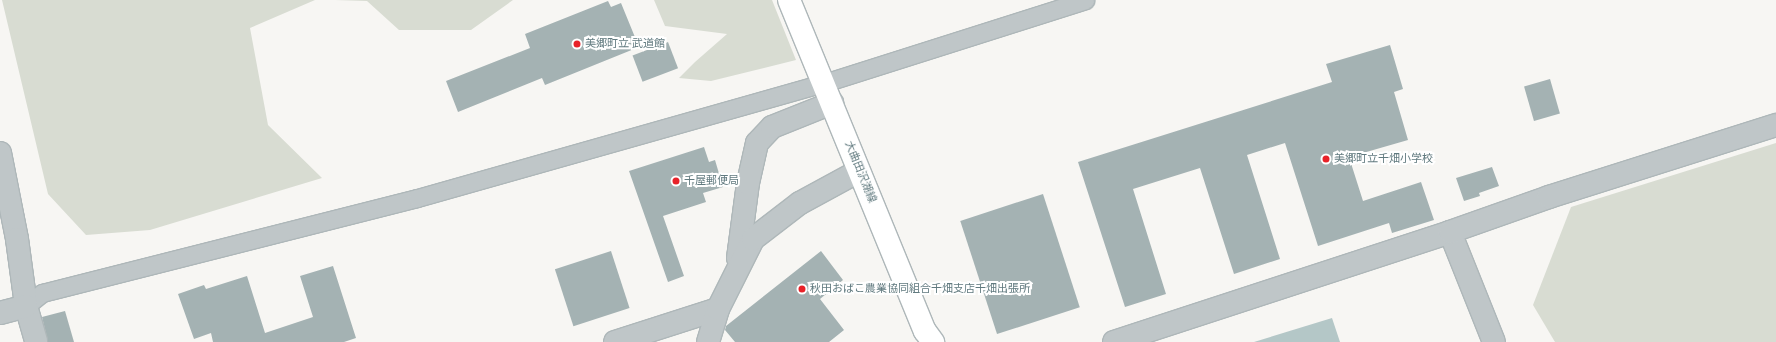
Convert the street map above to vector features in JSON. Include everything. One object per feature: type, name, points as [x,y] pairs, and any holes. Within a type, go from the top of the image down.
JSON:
[{"type":"main road","name":"大曲田沢湖線","points":[[789,0],[925,331],[932,342]]},
{"type":"street","points":[[0,313],[26,306],[42,293],[417,198],[824,83],[1085,0]]},
{"type":"street","points":[[736,273],[748,183],[757,143],[772,127],[832,103]]},
{"type":"street","points":[[1114,342],[1450,232],[1549,197],[1776,125]]},
{"type":"street","points":[[0,153],[17,239],[26,306],[36,342]]},
{"type":"street","points":[[708,342],[718,309],[753,239],[800,202],[860,172]]},
{"type":"street","points":[[1450,232],[1494,342]]},
{"type":"street","points":[[615,342],[718,309]]},
{"type":"shaded area","points":[[2,0],[315,0],[250,28],[268,125],[322,178],[150,230],[86,235],[48,194]]},
{"type":"shaded area","points":[[335,0],[513,0],[471,30],[399,30],[367,1]]},
{"type":"shaded area","points":[[654,0],[772,0],[796,60],[711,81],[679,78],[727,34],[665,26]]},
{"type":"shaded area","points":[[1776,143],[1776,342],[1555,342],[1533,305],[1571,207]]},
{"type":"shaded area","points":[[1332,318],[1340,342],[1254,342]]},
{"type":"building","name":"美郷町立 武道館","points":[[608,1],[611,7],[621,3],[639,47],[545,85],[542,78],[458,112],[446,81],[530,48],[525,34]]},
{"type":"building","points":[[668,42],[678,68],[643,82],[633,56]]},
{"type":"building","name":"美郷町立千畑小学校","points":[[1390,45],[1403,89],[1394,92],[1408,140],[1349,157],[1363,201],[1421,182],[1434,220],[1392,233],[1389,223],[1318,246],[1285,143],[1247,155],[1280,259],[1234,274],[1200,168],[1133,189],[1166,294],[1125,307],[1078,162],[1332,82],[1326,64]]},
{"type":"building","points":[[1550,79],[1560,114],[1534,121],[1524,86]]},
{"type":"building","points":[[704,147],[709,162],[715,160],[723,187],[703,193],[706,202],[663,216],[684,276],[668,282],[629,171]]},
{"type":"building","points":[[1492,167],[1499,186],[1479,193],[1480,196],[1464,201],[1456,178]]},
{"type":"building","points":[[1043,194],[1080,307],[997,334],[960,221]]},
{"type":"building","points":[[611,251],[630,308],[573,326],[555,269]]},
{"type":"building","name":"秋田おばこ農業協同組合千畑支店千畑出張所","points":[[821,251],[843,280],[820,299],[844,330],[829,342],[735,342],[725,330],[726,326]]},
{"type":"building","points":[[333,266],[356,338],[344,342],[213,342],[211,333],[194,339],[178,294],[204,285],[206,289],[247,276],[265,333],[313,317],[300,276]]},
{"type":"building","points":[[65,311],[74,342],[48,342],[42,317]]},
{"type":"place","name":"美郷町立 武道館","points":[[577,44]]},
{"type":"place","name":"美郷町立千畑小学校","points":[[1326,159]]},
{"type":"place","name":"千屋郵便局","points":[[676,181]]},
{"type":"place","name":"秋田おばこ農業協同組合千畑支店千畑出張所","points":[[802,289]]}]
